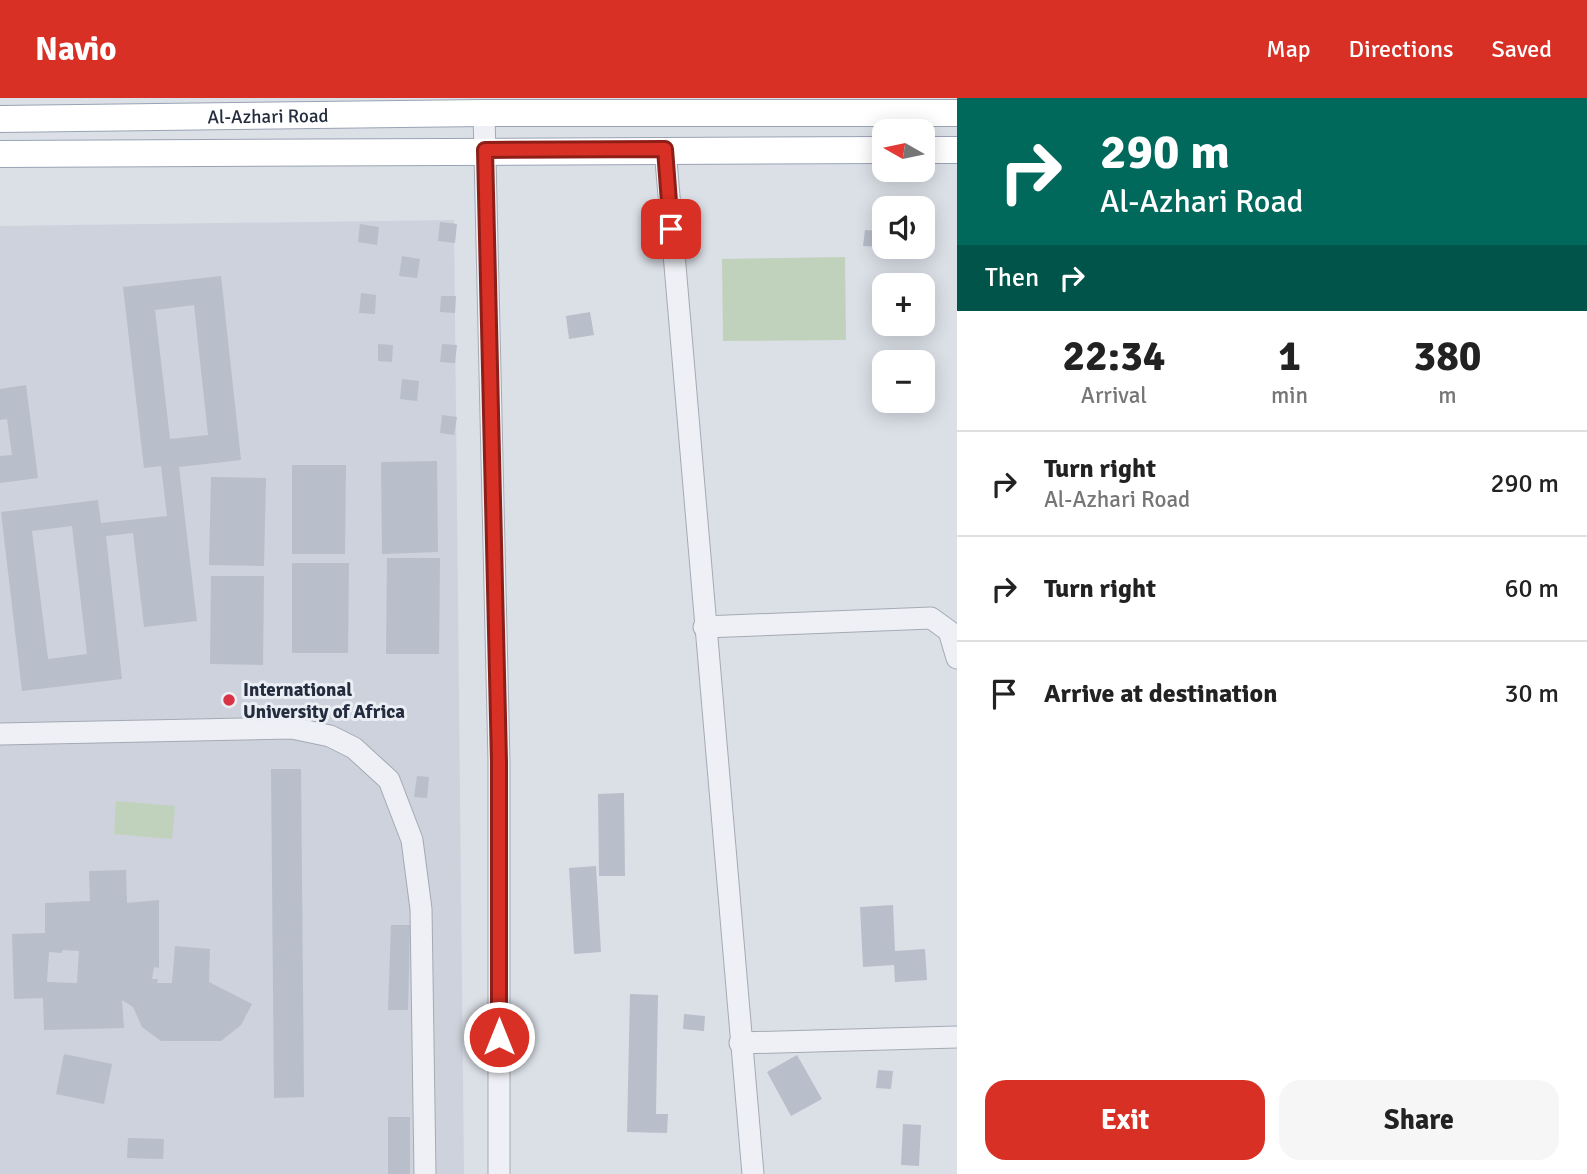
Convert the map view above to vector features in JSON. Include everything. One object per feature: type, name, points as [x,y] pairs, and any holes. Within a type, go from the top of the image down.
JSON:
[{"type":"main road","name":"Al-Azhari Road","points":[[0,118],[87,108],[398,106],[484,113],[957,113]]},
{"type":"main road","name":"Al-Azhari Road","points":[[0,154],[872,149]]},
{"type":"main road","points":[[935,150],[957,150]]},
{"type":"street","points":[[484,113],[499,762],[499,1174]]},
{"type":"street","points":[[665,149],[753,1174]]},
{"type":"street","points":[[704,627],[930,618],[949,631],[957,659]]},
{"type":"street","points":[[0,734],[292,728],[330,736],[354,748],[389,779],[412,840],[421,909],[425,1174]]},
{"type":"street","points":[[740,1043],[957,1037]]},
{"type":"shaded area","name":"International University of Africa","points":[[454,220],[464,1174],[0,1174],[0,226]]},
{"type":"green space","points":[[845,257],[846,340],[723,341],[722,259]]},
{"type":"green space","points":[[116,801],[175,806],[172,839],[114,834]]},
{"type":"building","points":[[683,201],[684,220],[646,222],[646,203]]},
{"type":"building","points":[[440,222],[457,224],[455,243],[438,241]]},
{"type":"building","points":[[360,224],[379,227],[377,245],[358,242]]},
{"type":"building","points":[[865,230],[872,230],[872,246],[863,246]]},
{"type":"building","points":[[402,256],[420,259],[417,278],[399,276]]},
{"type":"building","points":[[221,276],[241,460],[179,467],[197,621],[144,627],[133,533],[106,536],[122,679],[22,691],[1,512],[98,500],[101,523],[167,516],[161,466],[144,468],[123,287]],"holes":[[[194,305],[208,435],[170,439],[155,310]],[[72,526],[87,654],[48,659],[32,531]]]},
{"type":"building","points":[[361,293],[376,295],[375,314],[359,313]]},
{"type":"building","points":[[441,296],[456,296],[455,313],[440,312]]},
{"type":"building","points":[[590,312],[594,335],[569,339],[566,316]]},
{"type":"building","points":[[378,344],[393,345],[392,362],[378,361]]},
{"type":"building","points":[[442,344],[457,345],[455,363],[440,362]]},
{"type":"building","points":[[402,379],[419,381],[417,401],[400,399]]},
{"type":"building","points":[[26,385],[38,478],[0,483],[0,456],[12,455],[7,419],[0,420],[0,389]]},
{"type":"building","points":[[442,415],[457,417],[454,435],[440,433]]},
{"type":"building","points":[[437,461],[438,552],[382,554],[381,462]]},
{"type":"building","points":[[292,465],[346,465],[345,554],[292,554]]},
{"type":"building","points":[[211,477],[266,478],[264,566],[209,565]]},
{"type":"building","points":[[387,558],[440,558],[439,654],[386,654]]},
{"type":"building","points":[[292,563],[349,563],[348,653],[292,653]]},
{"type":"building","points":[[211,576],[264,576],[263,665],[210,664]]},
{"type":"building","points":[[271,769],[301,769],[304,1097],[274,1098]]},
{"type":"building","points":[[417,776],[429,777],[427,798],[414,797]]},
{"type":"building","points":[[624,793],[625,876],[599,876],[598,794]]},
{"type":"building","points":[[596,866],[601,952],[574,954],[569,868]]},
{"type":"building","points":[[126,870],[127,903],[159,900],[159,968],[154,967],[152,979],[158,979],[157,983],[172,983],[175,946],[210,949],[209,982],[252,1004],[241,1025],[221,1041],[161,1041],[142,1027],[133,1007],[122,1000],[124,1028],[44,1030],[43,998],[14,999],[12,934],[45,933],[45,903],[90,901],[89,871]],"holes":[[[79,951],[77,983],[47,982],[49,952]]]},
{"type":"building","points":[[893,905],[895,951],[925,949],[927,980],[895,982],[894,965],[863,967],[860,907]]},
{"type":"building","points":[[391,925],[410,925],[408,1010],[388,1010]]},
{"type":"building","points":[[630,994],[658,995],[656,1114],[668,1114],[667,1133],[627,1132]]},
{"type":"building","points":[[684,1014],[705,1016],[704,1031],[683,1029]]},
{"type":"building","points":[[64,1054],[112,1064],[104,1104],[56,1094]]},
{"type":"building","points":[[797,1055],[822,1099],[791,1116],[767,1072]]},
{"type":"building","points":[[878,1070],[893,1071],[891,1089],[876,1088]]},
{"type":"building","points":[[388,1117],[410,1117],[410,1174],[388,1174]]},
{"type":"building","points":[[903,1124],[921,1125],[919,1166],[901,1165]]},
{"type":"building","points":[[128,1138],[164,1139],[163,1159],[127,1158]]},
{"type":"place","name":"International University of Africa","points":[[229,700]]},
{"type":"route","points":[[499,1037],[499,762],[485,150],[665,149],[671,229]]}]
